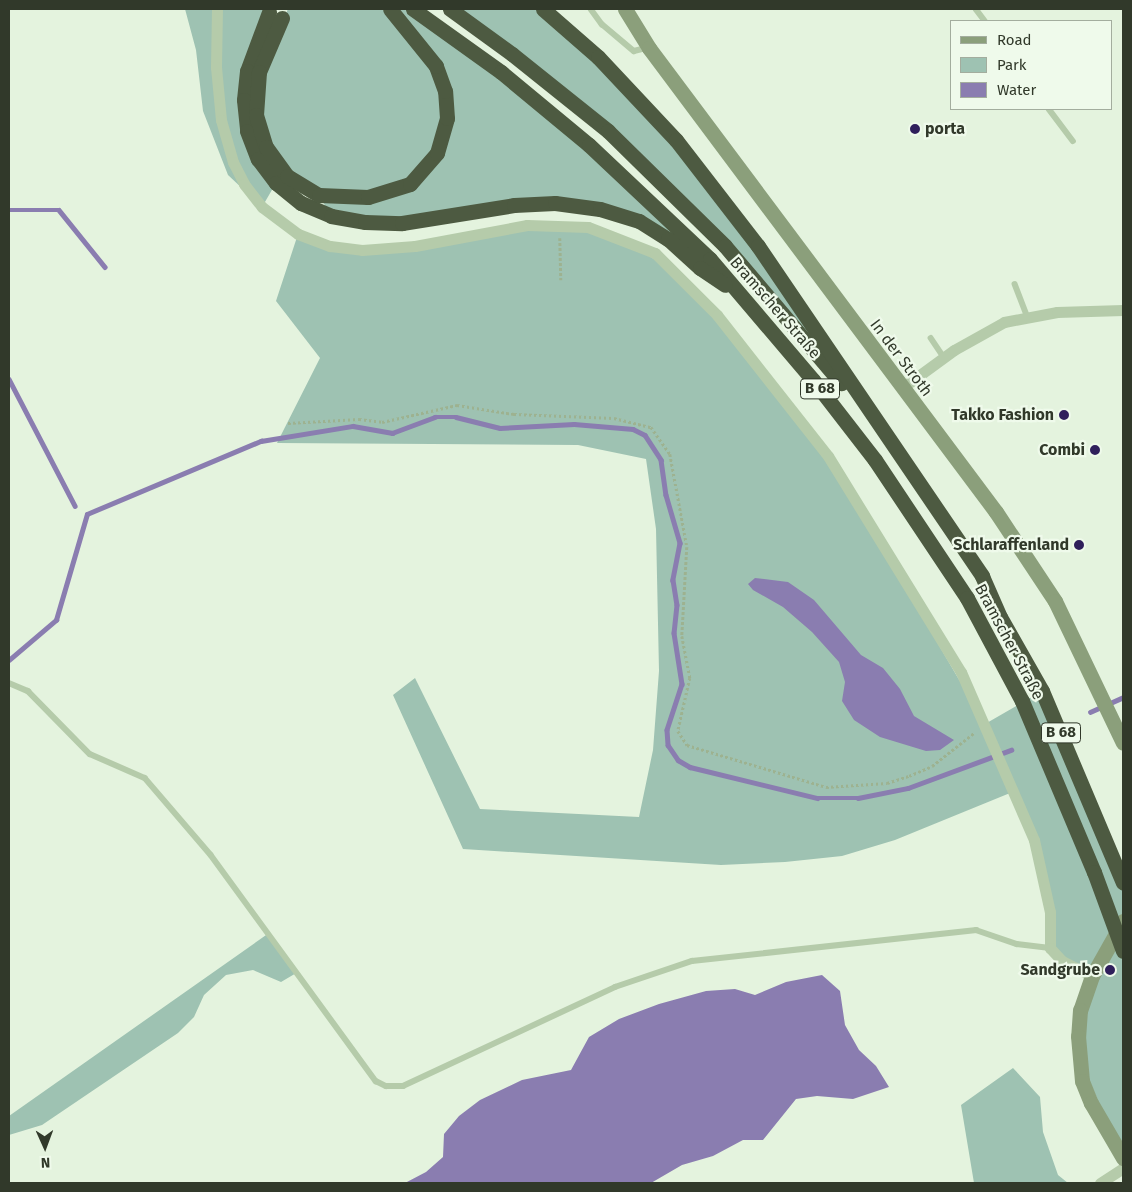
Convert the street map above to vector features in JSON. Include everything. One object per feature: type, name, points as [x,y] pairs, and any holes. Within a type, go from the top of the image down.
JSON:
[{"type":"highway","points":[[275,11],[259,72],[256,115],[266,147],[287,176],[318,195],[368,197],[410,184],[437,153],[447,118],[445,91],[436,66],[390,9]]},
{"type":"highway","name":"Bramscher Straße","points":[[413,9],[501,72],[589,145],[710,259],[875,460],[967,598],[1022,701],[1094,872],[1123,951]]},
{"type":"highway","name":"B 68","points":[[450,9],[512,54],[608,131],[725,246],[896,447],[982,576],[1000,617],[1042,691],[1123,883]]},
{"type":"highway","points":[[543,9],[598,56],[676,140],[758,246],[896,447]]},
{"type":"highway","points":[[275,11],[247,71],[244,100],[247,131],[258,159],[276,183],[301,203],[331,216],[365,222],[402,223],[522,205],[555,203],[600,209],[638,220],[668,239],[700,268],[740,294]]},
{"type":"street","points":[[216,9],[216,67],[221,120],[233,162],[244,184],[262,206],[298,234],[330,246],[362,250],[415,246],[527,225],[560,224],[610,233],[655,252],[716,315],[828,456],[961,672],[999,755],[1034,840],[1050,912],[1050,948],[1062,961],[1092,976]]},
{"type":"street","name":"In der Stroth","points":[[625,9],[648,48],[996,512],[1054,601],[1107,705],[1123,743]]},
{"type":"street","points":[[902,388],[982,332],[1027,316],[1123,310]]},
{"type":"street","points":[[1123,921],[1092,976],[1080,1010],[1078,1036],[1082,1080],[1091,1103],[1123,1158]]},
{"type":"street","points":[[1100,1183],[1123,1168]]},
{"type":"lane","points":[[591,9],[602,24],[634,51],[648,48]]},
{"type":"lane","points":[[976,9],[984,20]]},
{"type":"lane","points":[[1050,110],[1073,141]]},
{"type":"lane","points":[[1015,284],[1027,316]]},
{"type":"lane","points":[[931,338],[944,357]]},
{"type":"lane","points":[[9,683],[28,691],[90,754],[145,778],[216,862],[376,1081],[386,1086],[403,1086],[614,987],[692,961],[976,930],[1017,944],[1050,948]]},
{"type":"path","points":[[560,224],[561,280]]},
{"type":"path","points":[[288,422],[358,419],[382,422],[458,405],[514,414],[614,418],[651,427],[670,454],[687,547],[682,636],[690,678],[678,730],[687,745],[826,787],[887,783],[932,766],[985,724]]},
{"type":"green space","points":[[185,9],[271,9],[247,71],[276,183],[262,207],[228,175],[203,111],[196,50]]},
{"type":"green space","points":[[288,9],[413,9],[501,72],[710,259],[639,221],[555,203],[429,219],[331,216],[319,195],[266,147],[259,72]]},
{"type":"green space","points":[[450,9],[543,9],[676,140],[896,447],[725,246],[608,131]]},
{"type":"green space","points":[[527,225],[610,233],[676,272],[828,456],[985,724],[1042,691],[1123,883],[1123,1158],[1079,1057],[1091,976],[1050,948],[1050,912],[1015,791],[895,840],[842,856],[785,862],[721,865],[463,849],[393,695],[415,678],[480,809],[639,817],[653,750],[659,671],[656,529],[646,459],[578,445],[277,443],[320,358],[276,301],[298,234],[362,250]]},
{"type":"green space","points":[[269,933],[298,972],[281,982],[253,970],[226,975],[204,995],[194,1017],[178,1033],[42,1125],[9,1135],[9,1116]]},
{"type":"green space","points":[[1013,1068],[1040,1097],[1043,1132],[1058,1175],[1068,1183],[974,1183],[961,1105]]},
{"type":"water","points":[[755,578],[788,582],[814,600],[861,655],[883,668],[900,689],[914,716],[954,740],[940,750],[926,751],[880,737],[854,720],[842,701],[845,682],[839,662],[812,632],[783,607],[753,590],[748,584]]},
{"type":"water","points":[[822,975],[840,991],[845,1025],[859,1050],[876,1066],[889,1087],[853,1099],[817,1096],[796,1099],[763,1140],[743,1140],[713,1156],[682,1165],[651,1183],[405,1183],[426,1172],[443,1157],[444,1134],[459,1116],[480,1100],[522,1080],[571,1070],[589,1037],[619,1019],[659,1004],[706,991],[735,989],[755,995],[786,982]]},
{"type":"waterway","points":[[9,210],[59,210],[105,267]]},
{"type":"waterway","points":[[9,379],[75,506]]},
{"type":"waterway","points":[[9,660],[56,620],[87,514],[261,441],[353,426],[392,433],[435,417],[456,417],[500,428],[574,424],[633,429],[645,435],[661,460],[666,495],[680,543],[673,580],[677,605],[674,633],[682,684],[667,730],[668,745],[678,760],[690,767],[817,798],[858,798],[908,788],[1011,750]]},
{"type":"waterway","points":[[1090,712],[1123,697]]},
{"type":"place","name":"porta","points":[[915,129]]},
{"type":"place","name":"Takko Fashion","points":[[1064,415]]},
{"type":"place","name":"Combi","points":[[1095,450]]},
{"type":"place","name":"Schlaraffenland","points":[[1079,545]]},
{"type":"place","name":"Sandgrube","points":[[1110,970]]}]
